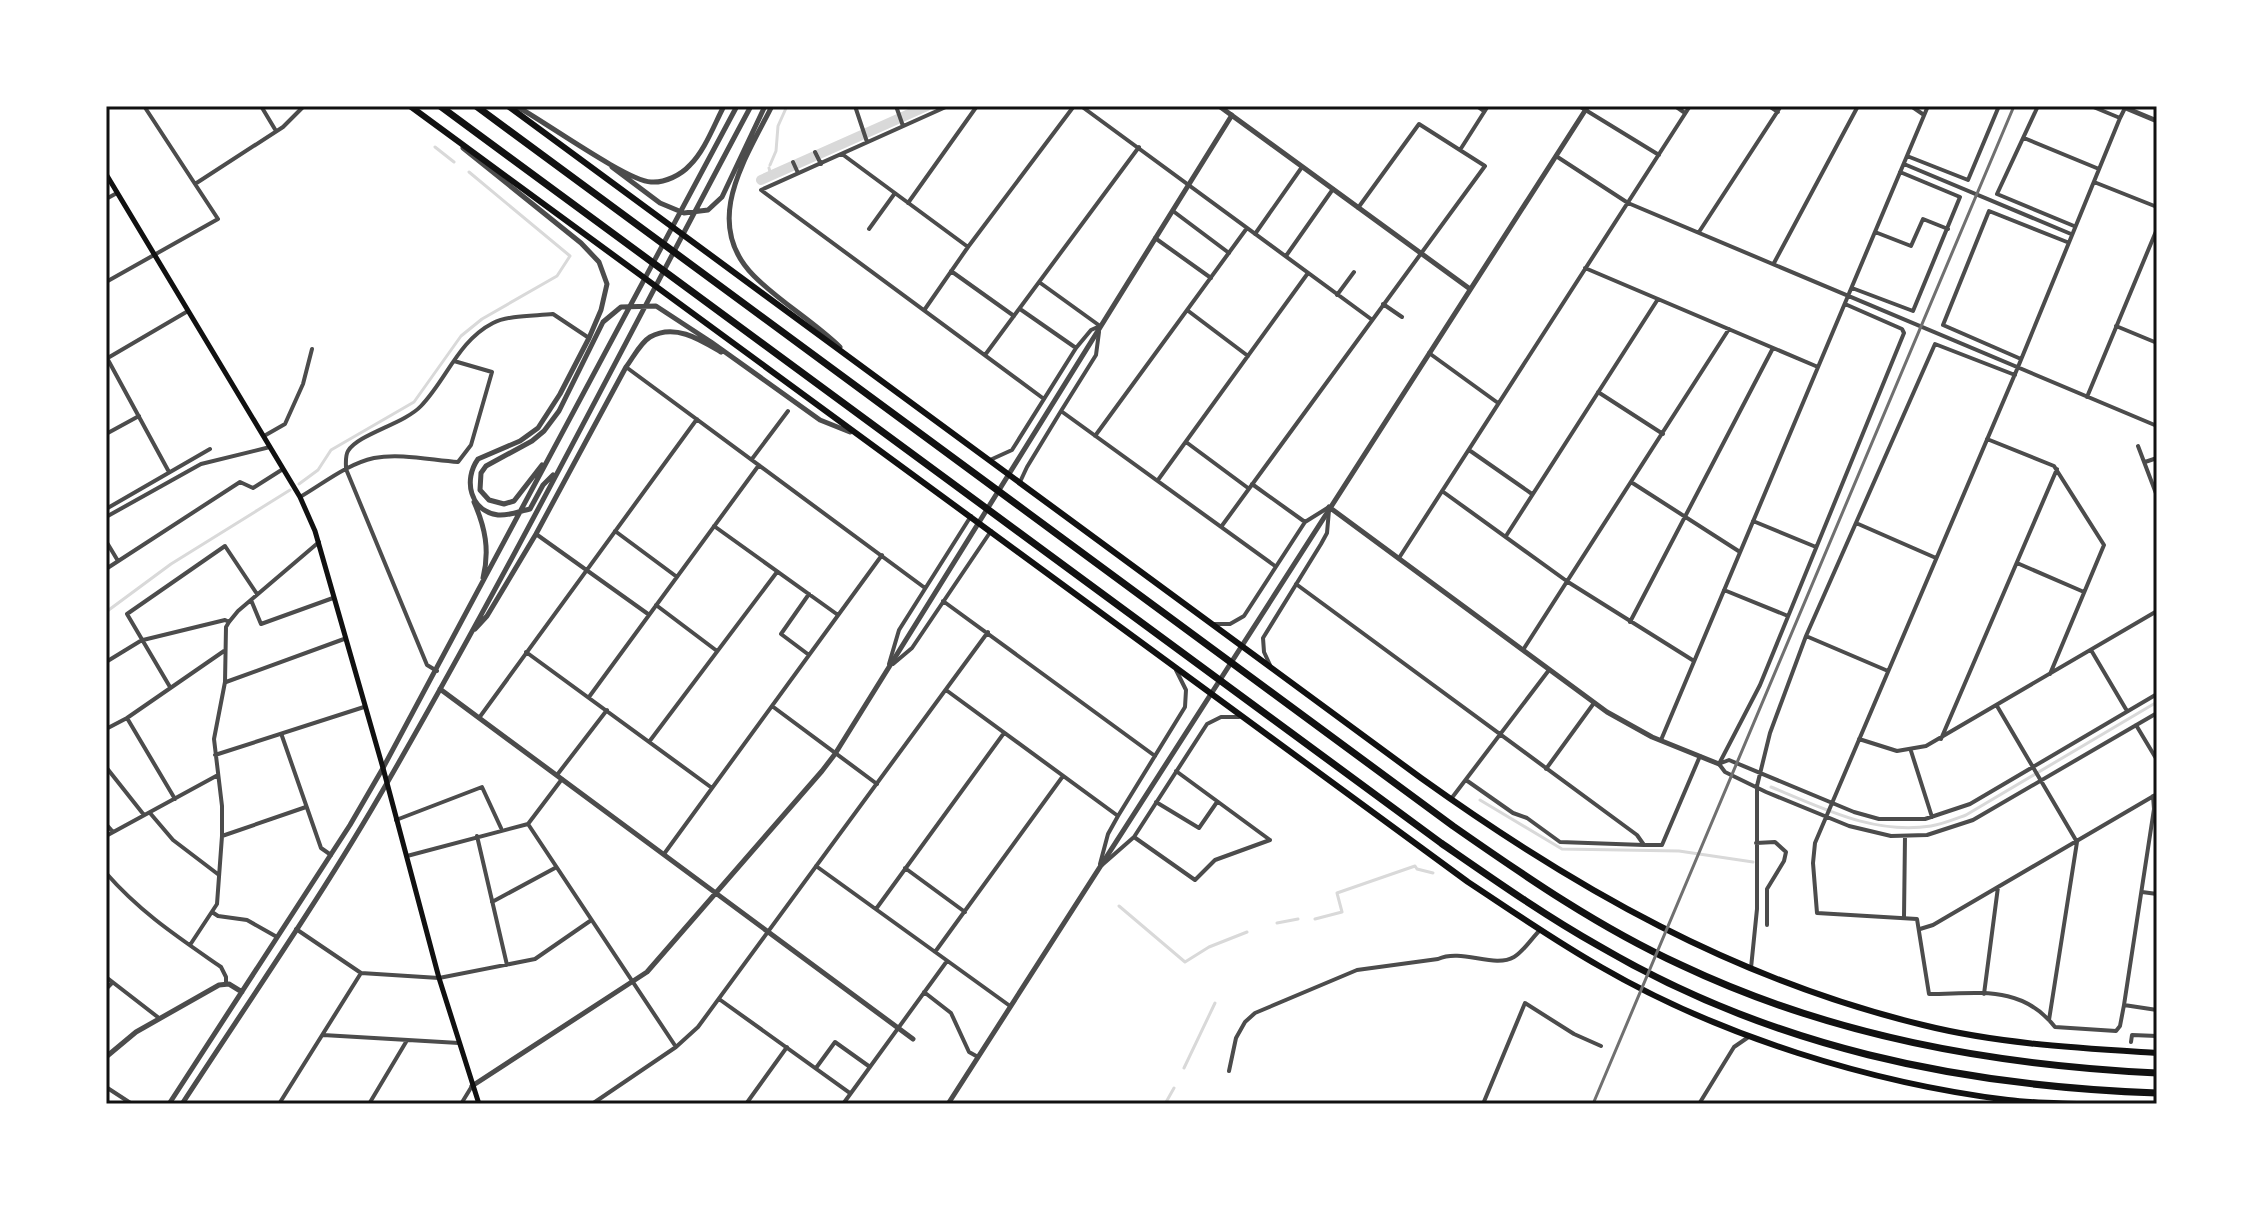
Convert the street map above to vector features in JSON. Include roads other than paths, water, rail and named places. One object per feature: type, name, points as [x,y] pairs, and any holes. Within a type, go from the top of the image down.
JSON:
[{"type":"highway","points":[[410,106],[1457,874],[1602,968],[1659,997],[1750,1036],[1852,1069],[2009,1100],[2080,1104]]},
{"type":"highway","points":[[440,106],[1441,843],[1600,947],[1675,986],[1735,1012],[1871,1058],[1955,1075],[2157,1093]]},
{"type":"highway","points":[[476,106],[1453,826],[1609,928],[1727,986],[1780,1007],[1863,1032],[1920,1046],[2002,1059],[2157,1073]]},
{"type":"highway","points":[[508,106],[1451,799],[1597,893],[1751,971],[1842,1004],[1925,1026],[1995,1039],[2157,1053]]},
{"type":"main road","points":[[106,174],[300,497],[319,542],[439,978],[479,1104]]},
{"type":"street","points":[[106,282],[218,219],[144,106]]},
{"type":"street","points":[[261,106],[276,131]]},
{"type":"street","points":[[195,184],[276,131],[304,106]]},
{"type":"street","points":[[516,106],[602,159],[660,203],[684,213],[708,210],[722,197],[765,106]]},
{"type":"street","points":[[602,159],[651,182],[675,177],[692,164],[724,106]]},
{"type":"street","points":[[169,1104],[331,855],[383,768],[737,106]]},
{"type":"street","points":[[182,1104],[386,785],[557,472],[751,106]]},
{"type":"street","points":[[772,106],[729,202],[727,226],[736,253],[753,275],[821,329],[849,356]]},
{"type":"street","points":[[855,106],[867,141]]},
{"type":"street","points":[[896,106],[902,124]]},
{"type":"street","points":[[948,106],[933,109],[761,190],[1044,399]]},
{"type":"street","points":[[908,203],[977,106]]},
{"type":"street","points":[[925,309],[1074,106]]},
{"type":"street","points":[[1081,106],[1371,319]]},
{"type":"street","points":[[1219,106],[1470,289]]},
{"type":"street","points":[[1460,150],[1486,108],[1477,106]]},
{"type":"street","points":[[1579,106],[1587,107],[1659,155]]},
{"type":"street","points":[[1675,106],[1685,113]]},
{"type":"street","points":[[1399,558],[1690,106]]},
{"type":"street","points":[[1769,106],[1778,112]]},
{"type":"street","points":[[1699,232],[1781,106]]},
{"type":"street","points":[[1774,264],[1858,106]]},
{"type":"street","points":[[1911,106],[1924,115]]},
{"type":"street","points":[[1661,740],[1928,106]]},
{"type":"street","points":[[1907,156],[1968,180],[1999,106]]},
{"type":"street","points":[[2038,106],[1997,194],[2074,226]]},
{"type":"street","points":[[2091,106],[2120,118]]},
{"type":"street","points":[[948,1104],[1587,107]]},
{"type":"street","points":[[2155,795],[2124,1005],[2116,1031],[2055,1027],[2017,996],[1929,994],[1917,919],[1817,913],[1815,843],[2015,375],[2124,107],[2157,121]]},
{"type":"street","points":[[461,1104],[472,1086],[633,983],[656,963],[835,754],[1232,115]]},
{"type":"street","points":[[1221,527],[1485,166],[1419,124],[1358,208]]},
{"type":"street","points":[[441,129],[568,231],[599,262],[607,284],[601,310],[589,338],[538,428],[520,441],[478,459],[470,476],[471,496],[482,521],[487,544],[481,586]]},
{"type":"street","points":[[2024,138],[2099,169]]},
{"type":"street","points":[[985,355],[1139,147]]},
{"type":"street","points":[[815,152],[820,161]]},
{"type":"street","points":[[842,154],[968,247]]},
{"type":"street","points":[[1556,156],[1628,203],[2157,426]]},
{"type":"street","points":[[793,162],[797,171]]},
{"type":"street","points":[[1904,164],[2071,234]]},
{"type":"street","points":[[1255,234],[1302,167]]},
{"type":"street","points":[[1852,287],[1913,311],[1948,229],[1960,197],[1900,172]]},
{"type":"street","points":[[2094,182],[2157,207]]},
{"type":"street","points":[[1285,256],[1333,189]]},
{"type":"street","points":[[106,199],[117,193]]},
{"type":"street","points":[[869,229],[895,193]]},
{"type":"street","points":[[1172,210],[1229,253]]},
{"type":"street","points":[[2021,359],[1943,325],[1989,211],[2067,242]]},
{"type":"street","points":[[1875,232],[1911,246],[1923,219],[1948,229]]},
{"type":"street","points":[[1095,436],[1247,228]]},
{"type":"street","points":[[2087,397],[2157,229]]},
{"type":"street","points":[[1155,238],[1211,278]]},
{"type":"street","points":[[1585,268],[1818,367]]},
{"type":"street","points":[[951,271],[1014,316]]},
{"type":"street","points":[[1337,295],[1354,272]]},
{"type":"street","points":[[1158,480],[1308,273]]},
{"type":"street","points":[[1039,282],[1100,326]]},
{"type":"street","points":[[1505,537],[1658,299]]},
{"type":"street","points":[[1383,304],[1402,317]]},
{"type":"street","points":[[1719,764],[1760,685],[1904,333],[1902,329],[1845,304]]},
{"type":"street","points":[[548,459],[514,501],[495,502],[480,490],[481,473],[486,466],[532,441],[559,411],[603,322],[621,307],[656,306],[820,420],[859,435]]},
{"type":"street","points":[[1020,309],[1076,348]]},
{"type":"street","points":[[1187,310],[1248,356]]},
{"type":"street","points":[[169,472],[106,358],[188,311]]},
{"type":"street","points":[[437,671],[427,665],[346,469],[346,454],[350,448],[420,407],[468,341],[496,321],[553,314],[589,338]]},
{"type":"street","points":[[990,460],[1012,450],[1076,348],[1091,330],[1100,326]]},
{"type":"street","points":[[1020,482],[1096,355],[1100,326]]},
{"type":"street","points":[[2116,326],[2157,343]]},
{"type":"street","points":[[1523,650],[1729,329]]},
{"type":"street","points":[[469,635],[487,616],[536,534],[626,367],[651,337],[673,332],[693,336],[733,358]]},
{"type":"street","points":[[1751,971],[1757,909],[1757,786],[1770,733],[1806,636],[1935,344],[2015,375]]},
{"type":"street","points":[[1630,622],[1773,348]]},
{"type":"street","points":[[264,436],[285,424],[303,384],[312,349]]},
{"type":"street","points":[[1429,353],[1498,403]]},
{"type":"street","points":[[300,497],[346,469],[373,458],[458,462],[471,445],[492,372],[454,361]]},
{"type":"street","points":[[626,367],[925,588]]},
{"type":"street","points":[[1598,392],[1663,434]]},
{"type":"street","points":[[752,459],[788,411]]},
{"type":"street","points":[[1061,411],[1275,566]]},
{"type":"street","points":[[106,434],[139,416]]},
{"type":"street","points":[[479,718],[697,419]]},
{"type":"street","points":[[1987,439],[2057,469],[2104,545],[2049,675]]},
{"type":"street","points":[[1185,442],[1305,522]]},
{"type":"street","points":[[2138,446],[2157,496]]},
{"type":"street","points":[[106,517],[201,464],[270,447]]},
{"type":"street","points":[[106,509],[210,449]]},
{"type":"street","points":[[1469,450],[1532,494]]},
{"type":"street","points":[[2145,462],[2157,458]]},
{"type":"street","points":[[589,697],[759,465]]},
{"type":"street","points":[[106,569],[240,482],[253,488],[283,469]]},
{"type":"street","points":[[1941,739],[2057,469]]},
{"type":"street","points":[[471,496],[490,512],[500,515],[530,509],[543,485],[557,472]]},
{"type":"street","points":[[1631,482],[1740,552]]},
{"type":"street","points":[[1442,491],[1568,582],[1694,661]]},
{"type":"street","points":[[1210,623],[1230,624],[1244,616],[1305,522],[1329,507]]},
{"type":"street","points":[[1329,507],[1594,703],[1629,725],[1719,764],[1725,772],[1826,817],[1873,832],[1905,836],[1945,830],[1973,820],[2157,713]]},
{"type":"street","points":[[1273,670],[1264,652],[1263,638],[1327,533],[1329,507]]},
{"type":"street","points":[[888,669],[899,630],[971,516]]},
{"type":"street","points":[[1753,521],[1816,547]]},
{"type":"street","points":[[1856,523],[1936,558]]},
{"type":"street","points":[[714,526],[838,615]]},
{"type":"street","points":[[615,531],[677,577]]},
{"type":"street","points":[[888,669],[912,648],[991,531]]},
{"type":"street","points":[[536,534],[649,614]]},
{"type":"street","points":[[106,541],[118,561]]},
{"type":"street","points":[[190,945],[217,904],[222,836],[214,729],[225,682],[229,622],[319,542]]},
{"type":"street","points":[[170,687],[127,614],[173,579],[225,546],[257,594]]},
{"type":"street","points":[[664,854],[882,555]]},
{"type":"street","points":[[2016,563],[2084,592]]},
{"type":"street","points":[[649,742],[777,572]]},
{"type":"street","points":[[1296,584],[1637,835],[1644,845]]},
{"type":"street","points":[[1724,590],[1788,616]]},
{"type":"street","points":[[809,594],[781,634],[809,655]]},
{"type":"street","points":[[251,600],[261,624],[333,598]]},
{"type":"street","points":[[943,601],[1155,756]]},
{"type":"street","points":[[656,605],[717,651]]},
{"type":"street","points":[[1859,739],[1885,749],[1911,751],[1941,739],[2157,611]]},
{"type":"street","points":[[106,662],[142,640],[225,620],[229,622]]},
{"type":"street","points":[[592,1104],[676,1047],[698,1027],[988,632]]},
{"type":"street","points":[[1806,636],[1888,671]]},
{"type":"street","points":[[225,682],[344,639]]},
{"type":"street","points":[[106,729],[127,718],[225,650]]},
{"type":"street","points":[[2091,650],[2127,711]]},
{"type":"street","points":[[526,652],[712,788]]},
{"type":"street","points":[[1100,866],[1108,834],[1185,707],[1186,690],[1170,663]]},
{"type":"street","points":[[1451,799],[1549,670]]},
{"type":"street","points":[[440,689],[913,1039]]},
{"type":"street","points":[[946,690],[1118,816]]},
{"type":"street","points":[[1719,764],[1729,760],[1854,812],[1879,819],[1907,821],[1932,817],[1970,804],[2157,694]]},
{"type":"street","points":[[1546,769],[1594,703]]},
{"type":"street","points":[[772,706],[877,784]]},
{"type":"street","points":[[1997,706],[2077,842],[2049,1020]]},
{"type":"street","points":[[215,755],[282,736],[364,707]]},
{"type":"street","points":[[407,856],[528,824],[607,710]]},
{"type":"street","points":[[1100,866],[1134,837],[1207,724],[1221,717],[1246,718]]},
{"type":"street","points":[[127,718],[175,799]]},
{"type":"street","points":[[2136,725],[2157,760]]},
{"type":"street","points":[[876,909],[1004,733]]},
{"type":"street","points":[[282,736],[321,848],[331,855]]},
{"type":"street","points":[[1911,751],[1932,817]]},
{"type":"street","points":[[1466,780],[1560,842],[1662,845],[1700,756]]},
{"type":"street","points":[[106,768],[173,840],[219,875]]},
{"type":"street","points":[[1134,837],[1195,880],[1215,860],[1270,840],[1176,771]]},
{"type":"street","points":[[106,836],[218,775]]},
{"type":"street","points":[[935,952],[1063,776]]},
{"type":"street","points":[[396,820],[482,787],[502,829]]},
{"type":"street","points":[[1920,929],[1933,925],[2155,795]]},
{"type":"street","points":[[1156,802],[1199,828],[1217,802]]},
{"type":"street","points":[[222,836],[306,807]]},
{"type":"street","points":[[106,824],[113,832]]},
{"type":"street","points":[[528,824],[676,1047]]},
{"type":"street","points":[[477,836],[507,965]]},
{"type":"street","points":[[1904,917],[1905,836]]},
{"type":"street","points":[[1756,843],[1775,842],[1786,852],[1767,889],[1767,925]]},
{"type":"street","points":[[816,866],[1010,1006]]},
{"type":"street","points":[[492,902],[555,868]]},
{"type":"street","points":[[905,868],[965,912]]},
{"type":"street","points":[[106,873],[159,926],[221,967],[226,984]]},
{"type":"street","points":[[1984,994],[1998,887]]},
{"type":"street","points":[[2142,892],[2157,894]]},
{"type":"street","points":[[212,912],[247,920],[277,937]]},
{"type":"street","points":[[296,928],[361,973],[439,978],[535,959],[590,921]]},
{"type":"street","points":[[1229,1071],[1236,1038],[1245,1022],[1255,1013],[1284,999],[1357,970],[1438,959],[1450,954],[1501,960],[1513,958],[1540,930]]},
{"type":"street","points":[[843,1104],[947,961]]},
{"type":"street","points":[[279,1104],[361,973]]},
{"type":"street","points":[[106,977],[159,1018]]},
{"type":"street","points":[[106,989],[112,983]]},
{"type":"street","points":[[106,1057],[159,1018],[219,985],[226,984],[242,992]]},
{"type":"street","points":[[924,992],[951,1013],[969,1052],[978,1057]]},
{"type":"street","points":[[719,999],[851,1094]]},
{"type":"street","points":[[1483,1104],[1525,1003],[1574,1034],[1601,1046]]},
{"type":"street","points":[[2124,1005],[2157,1010]]},
{"type":"street","points":[[323,1035],[459,1043]]},
{"type":"street","points":[[2131,1042],[2132,1035],[2157,1036]]},
{"type":"street","points":[[1699,1104],[1734,1047],[1750,1036]]},
{"type":"street","points":[[369,1104],[406,1042]]},
{"type":"street","points":[[816,1068],[835,1042],[870,1067]]},
{"type":"street","points":[[746,1104],[787,1047]]},
{"type":"street","points":[[106,1087],[132,1104]]},
{"type":"waterway","points":[[770,165],[776,151],[778,126],[787,106]]},
{"type":"waterway","points":[[761,180],[927,106]]},
{"type":"waterway","points":[[435,147],[454,162]]},
{"type":"waterway","points":[[769,168],[771,176]]},
{"type":"waterway","points":[[299,484],[318,470],[331,450],[414,402],[461,336],[482,319],[557,276],[570,256],[469,172]]},
{"type":"waterway","points":[[106,612],[171,564],[290,490]]},
{"type":"waterway","points":[[1771,787],[1829,811],[1869,823],[1910,828],[1935,825],[1966,815],[2157,702]]},
{"type":"waterway","points":[[1480,800],[1562,849],[1679,851],[1753,862]]},
{"type":"waterway","points":[[1315,919],[1342,912],[1337,893],[1415,866],[1433,873]]},
{"type":"waterway","points":[[1119,906],[1185,962],[1209,947],[1247,932]]},
{"type":"waterway","points":[[1277,923],[1298,919]]},
{"type":"waterway","points":[[1184,1068],[1215,1003]]},
{"type":"waterway","points":[[1165,1104],[1174,1088]]},
{"type":"railway","points":[[1593,1104],[2014,106]]}]
